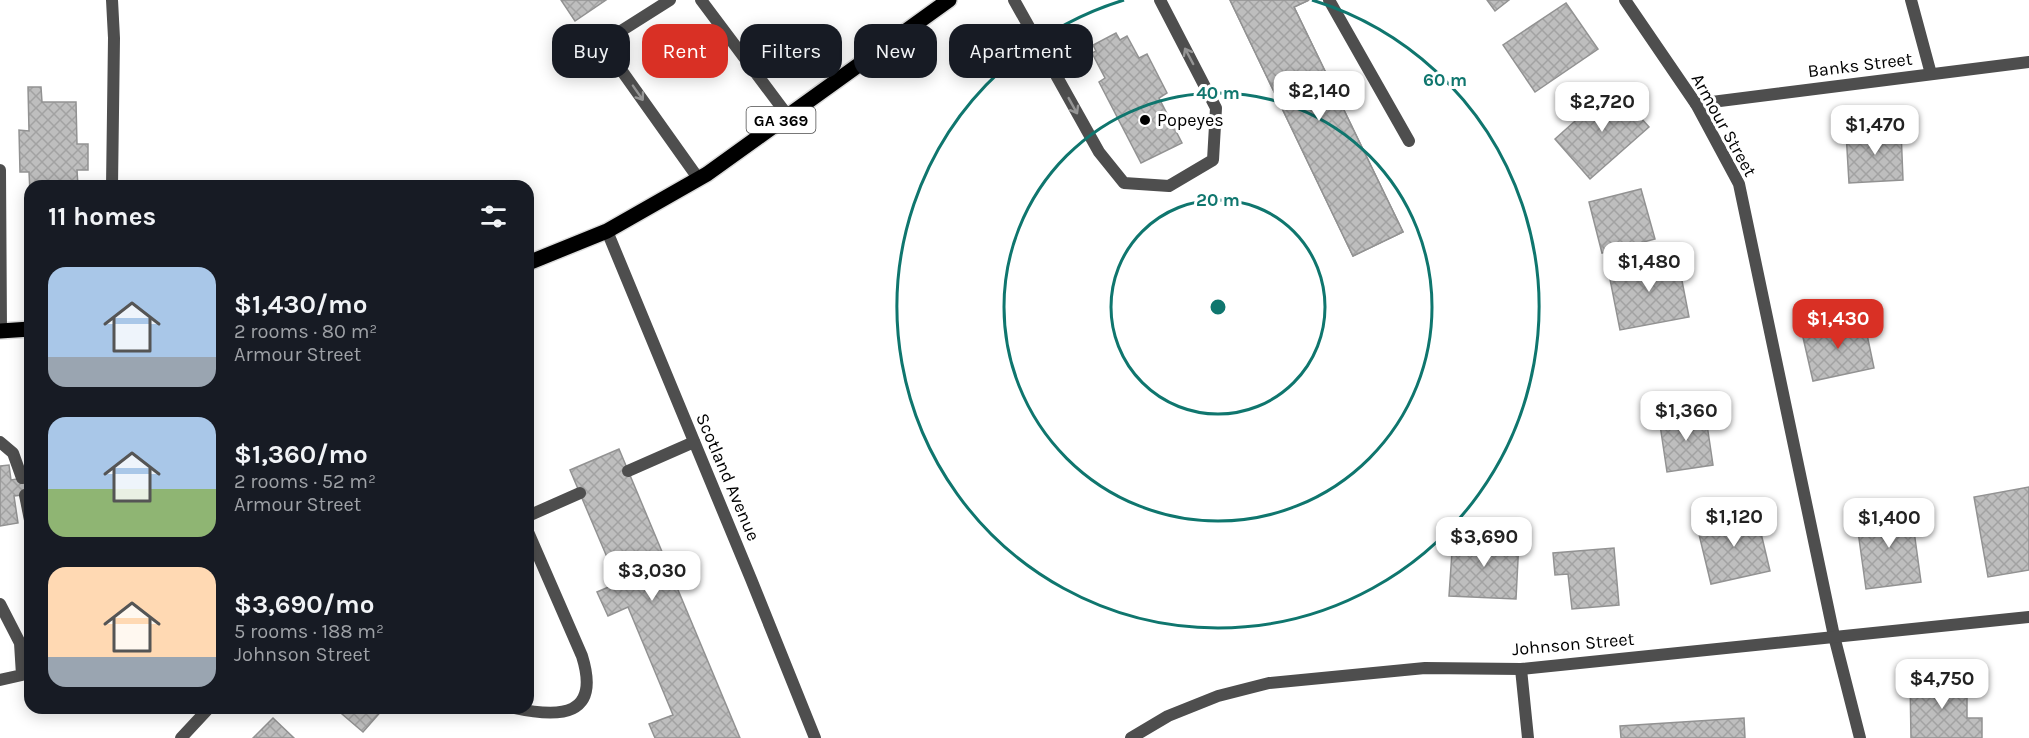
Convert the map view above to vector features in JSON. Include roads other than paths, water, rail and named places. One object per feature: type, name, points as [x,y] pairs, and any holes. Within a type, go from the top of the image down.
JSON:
[{"type":"main road","name":"GA 369","points":[[534,260],[607,231],[698,178],[949,0]]},
{"type":"main road","points":[[1,331],[24,329]]},
{"type":"street","points":[[112,0],[114,38],[112,180]]},
{"type":"street","points":[[670,0],[602,43],[698,178]]},
{"type":"street","points":[[701,0],[788,116]]},
{"type":"street","points":[[1014,0],[1099,152],[1124,183],[1169,186],[1213,160],[1216,108],[1160,0]]},
{"type":"street","points":[[1329,0],[1409,141]]},
{"type":"street","name":"Armour Street","points":[[1625,0],[1696,104],[1739,184],[1834,636],[1860,738]]},
{"type":"street","points":[[1911,0],[1931,74]]},
{"type":"street","name":"Banks Street","points":[[1696,104],[2029,62]]},
{"type":"street","points":[[0,170],[1,331]]},
{"type":"street","name":"Scotland Avenue","points":[[607,231],[814,738]]},
{"type":"street","points":[[0,442],[13,453],[22,478]]},
{"type":"street","points":[[628,471],[694,442]]},
{"type":"street","points":[[534,513],[580,493]]},
{"type":"street","points":[[534,546],[582,656],[587,675],[587,690],[581,703],[567,712],[534,712]]},
{"type":"street","points":[[0,604],[20,642],[22,675]]},
{"type":"street","name":"Johnson Street","points":[[1131,738],[1168,716],[1218,696],[1269,683],[1425,668],[1521,669],[2029,617]]},
{"type":"street","points":[[1521,669],[1528,738]]},
{"type":"street","points":[[22,675],[24,671]]},
{"type":"street","points":[[0,680],[22,675]]},
{"type":"street","points":[[181,738],[203,714]]},
{"type":"place","name":"Popeyes","points":[[1145,120]]}]
